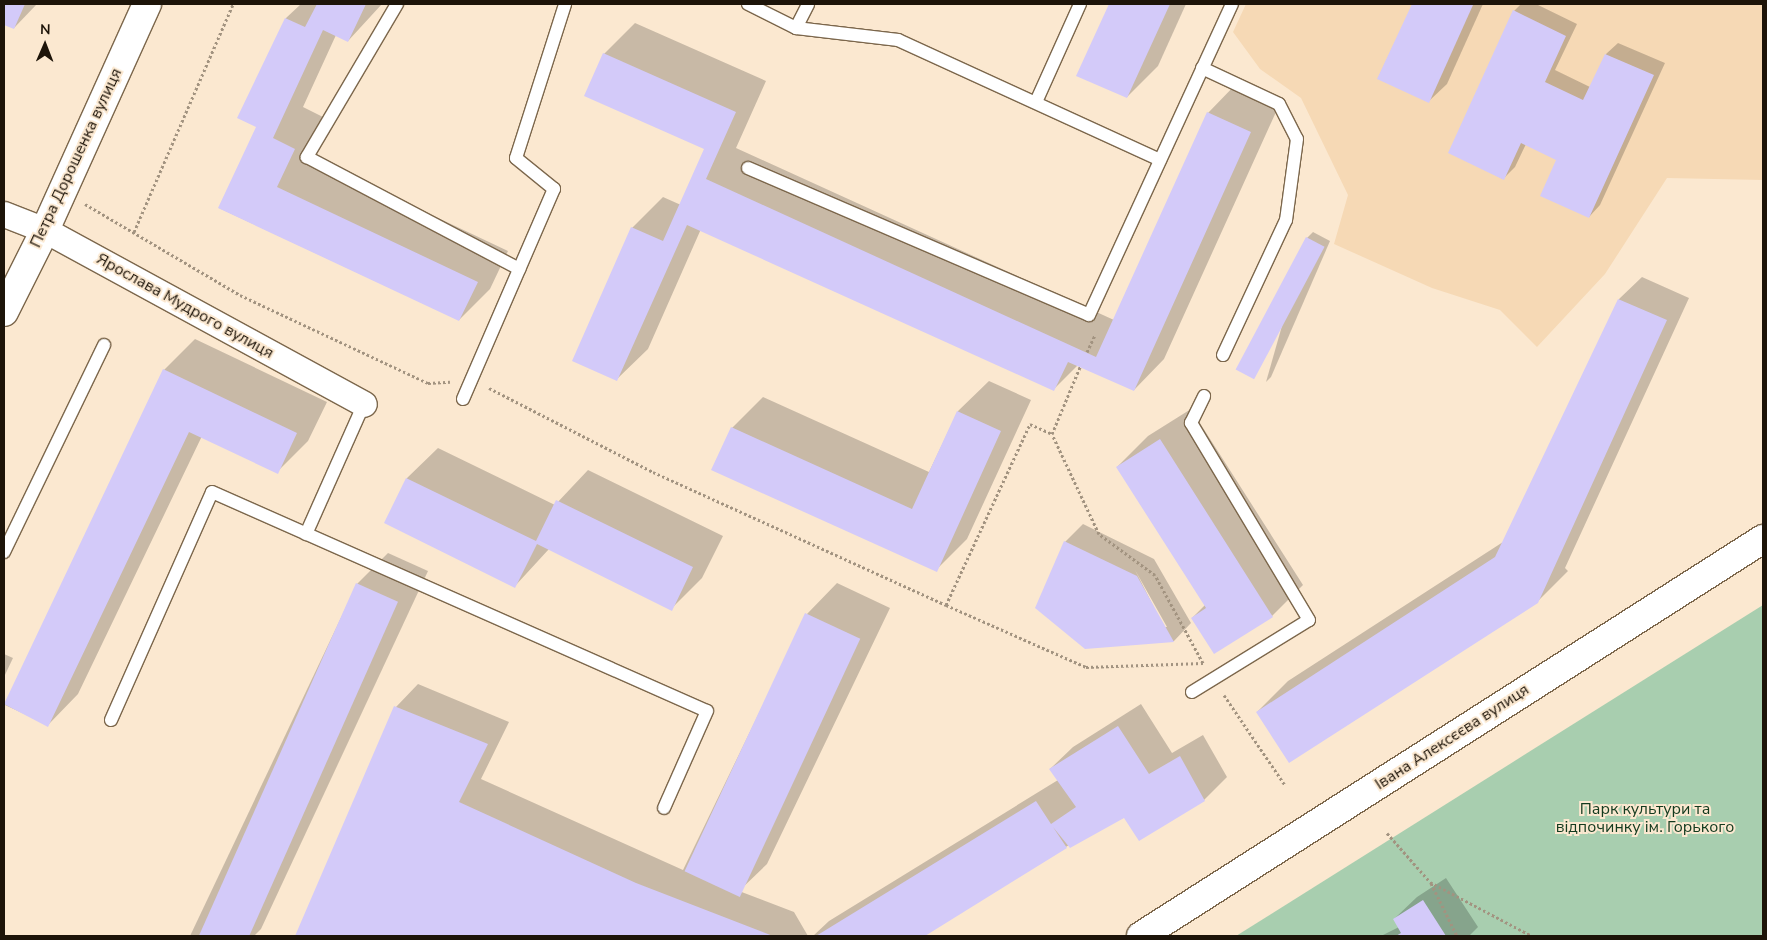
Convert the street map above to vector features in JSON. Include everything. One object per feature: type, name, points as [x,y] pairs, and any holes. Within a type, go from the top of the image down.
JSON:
[{"type":"street","name":"Петра Дорошенка вулиця","points":[[4,312],[45,230],[147,4]]},
{"type":"street","name":"Ярослава Мудрого вулиця","points":[[4,214],[45,230],[364,404]]},
{"type":"street","name":"Івана Алексєєва вулиця","points":[[1141,936],[1763,539]]},
{"type":"lane","points":[[396,4],[307,157],[519,269]]},
{"type":"lane","points":[[463,399],[554,189],[516,158],[565,4]]},
{"type":"lane","points":[[748,4],[796,28],[898,40],[1160,160]]},
{"type":"lane","points":[[796,28],[808,4]]},
{"type":"lane","points":[[1036,102],[1080,4]]},
{"type":"lane","points":[[748,168],[1089,315],[1232,4]]},
{"type":"lane","points":[[1202,68],[1279,104],[1297,139],[1286,220],[1223,355]]},
{"type":"lane","points":[[4,552],[104,345]]},
{"type":"lane","points":[[1192,692],[1309,620],[1191,424],[1204,396]]},
{"type":"lane","points":[[306,534],[364,404]]},
{"type":"lane","points":[[111,720],[212,492],[707,711],[664,808]]},
{"type":"path","points":[[134,232],[233,4]]},
{"type":"path","points":[[83,202],[240,295],[428,383]]},
{"type":"path","points":[[1052,434],[1080,368]]},
{"type":"path","points":[[472,381],[653,472],[1086,667],[1203,663]]},
{"type":"path","points":[[946,605],[1030,424],[1052,434],[1099,534],[1156,576],[1203,663],[1285,785]]},
{"type":"path","points":[[1387,833],[1430,882],[1457,936]]},
{"type":"path","points":[[1430,882],[1532,936]]},
{"type":"shaded area","points":[[1246,4],[1763,4],[1763,180],[1667,178],[1605,274],[1537,347],[1500,310],[1432,288],[1334,244],[1348,195],[1301,98],[1260,69],[1233,32]]},
{"type":"green space","name":"Парк культури та відпочинку ім. Горького","points":[[1763,605],[1763,936],[1236,936]]},
{"type":"building","points":[[4,4],[25,4],[14,29],[4,25]]},
{"type":"building","points":[[317,4],[366,4],[348,42],[323,30],[273,138],[295,149],[277,187],[478,282],[459,321],[218,208],[256,127],[237,118],[285,18],[305,27]]},
{"type":"building","points":[[1109,4],[1170,4],[1127,98],[1076,76]]},
{"type":"building","points":[[1412,4],[1473,5],[1429,103],[1377,79]]},
{"type":"building","points":[[1513,10],[1566,36],[1545,82],[1583,100],[1605,54],[1654,75],[1589,218],[1540,196],[1556,160],[1521,143],[1504,180],[1448,153]]},
{"type":"building","points":[[603,53],[736,112],[706,179],[1096,357],[1207,112],[1251,132],[1134,391],[1068,362],[1054,391],[687,225],[617,381],[572,361],[631,227],[663,241],[704,149],[584,96]]},
{"type":"building","points":[[1306,237],[1325,247],[1254,379],[1236,369]]},
{"type":"building","points":[[1618,299],[1667,320],[1538,603],[1289,763],[1256,712],[1495,557]]},
{"type":"building","points":[[163,369],[297,433],[278,474],[189,432],[48,727],[4,704]]},
{"type":"building","points":[[957,411],[1001,431],[937,572],[711,470],[731,427],[912,509]]},
{"type":"building","points":[[1160,439],[1273,617],[1214,654],[1191,618],[1206,608],[1116,467]]},
{"type":"building","points":[[406,478],[536,541],[556,500],[693,567],[672,611],[537,544],[515,588],[384,523]]},
{"type":"building","points":[[1064,541],[1137,576],[1174,642],[1085,649],[1035,608]]},
{"type":"building","points":[[356,583],[398,602],[249,936],[199,936]]},
{"type":"building","points":[[805,613],[860,639],[740,897],[685,871]]},
{"type":"building","points":[[394,706],[488,744],[459,802],[636,883],[773,936],[295,936]]},
{"type":"building","points":[[1118,726],[1149,774],[1180,756],[1205,801],[1139,841],[1124,818],[1070,848],[1053,827],[1067,848],[925,936],[816,936],[1036,801],[1051,824],[1076,807],[1049,769]]},
{"type":"building","points":[[1423,900],[1446,936],[1396,936],[1401,933],[1393,919]]}]
